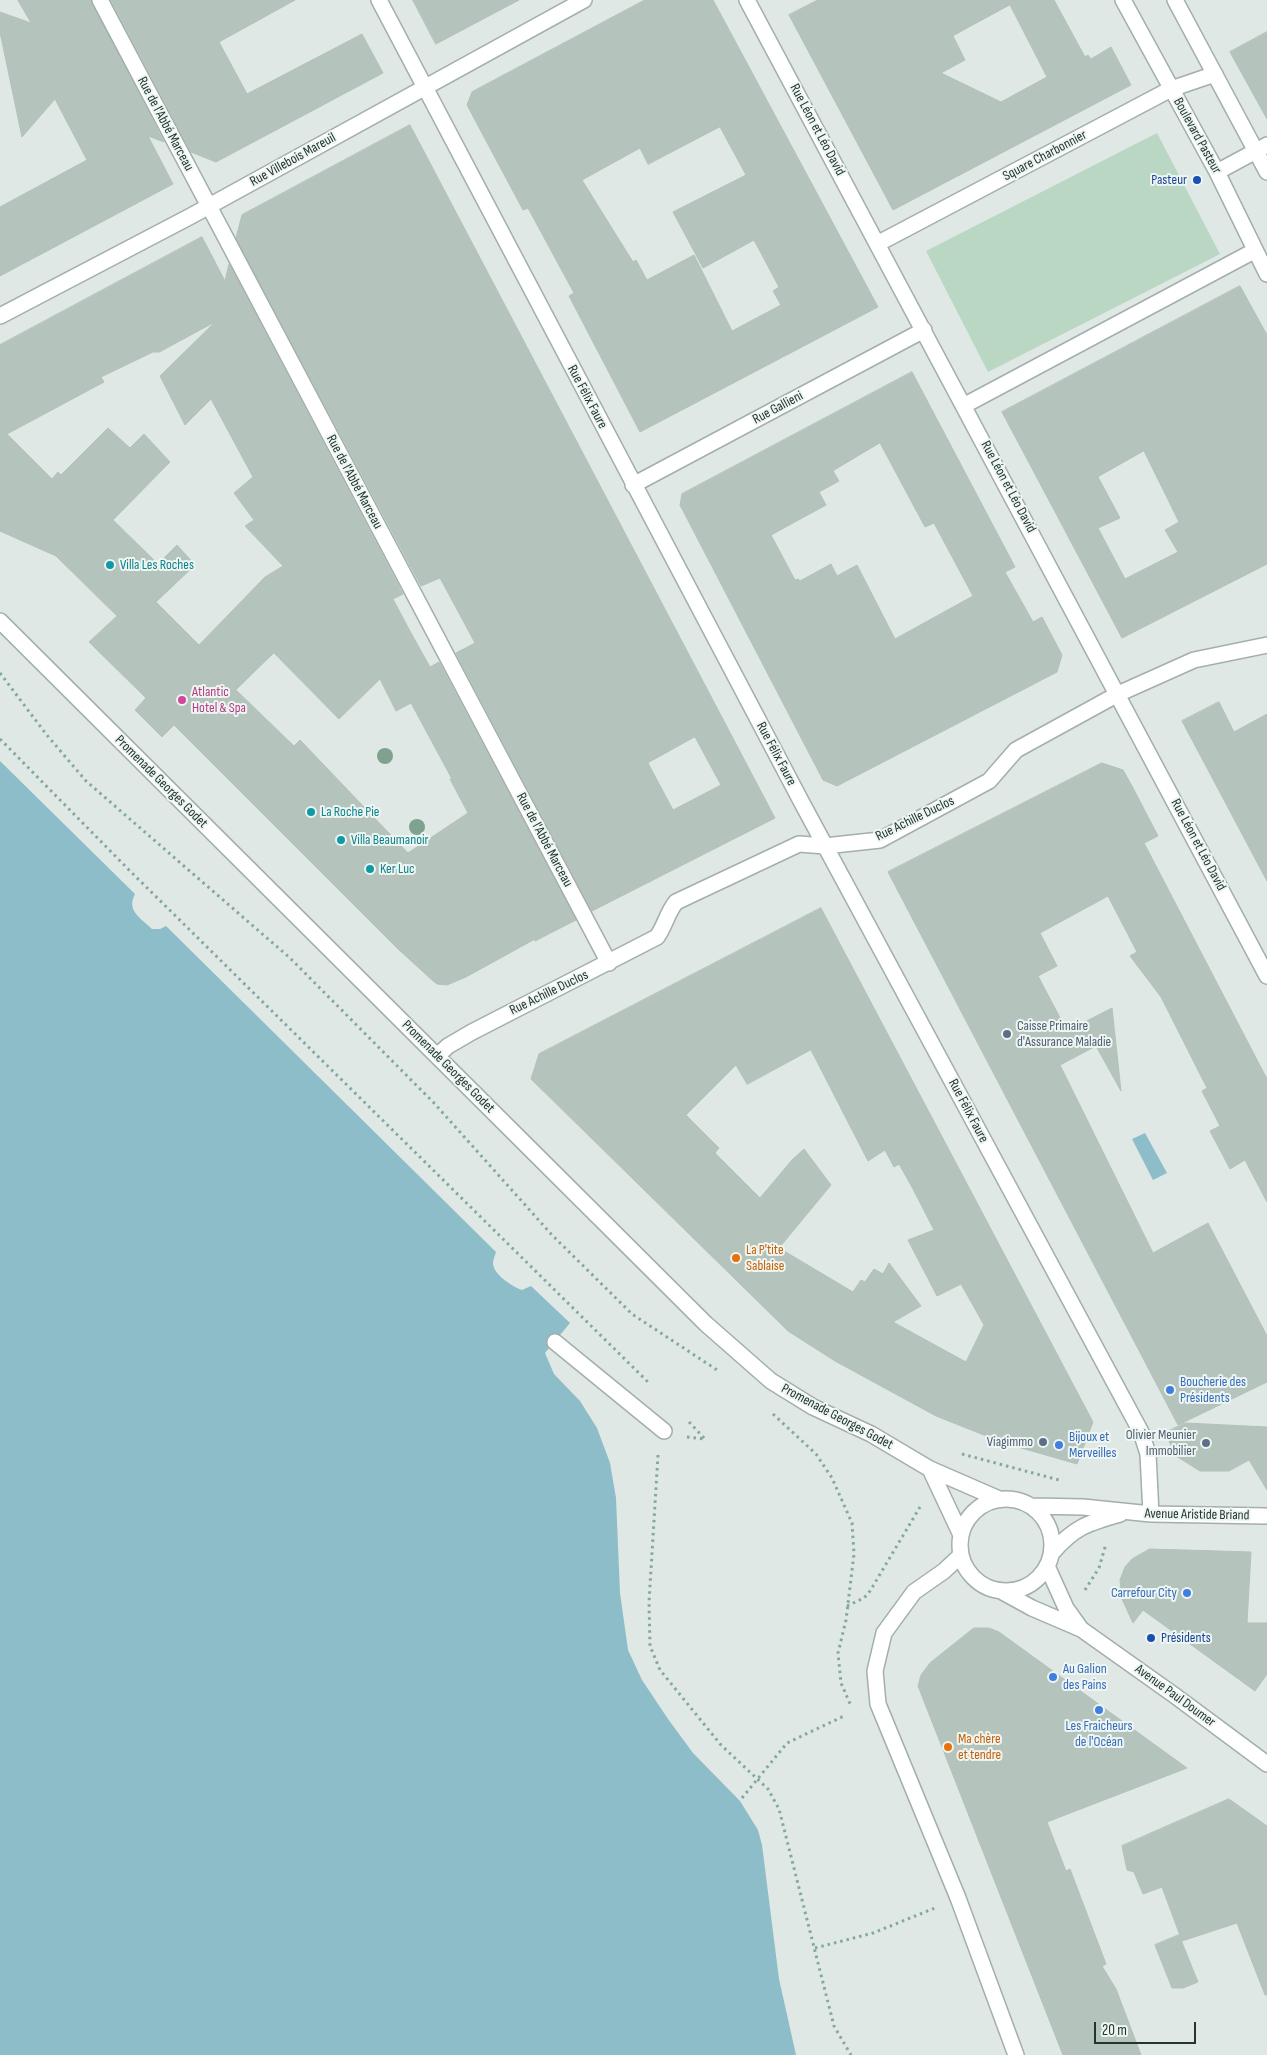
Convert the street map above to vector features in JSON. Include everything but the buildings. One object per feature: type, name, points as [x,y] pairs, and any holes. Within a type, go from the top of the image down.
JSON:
[{"type":"street","name":"Rue de l'Abbé Marceau","points":[[100,0],[609,963]]},
{"type":"street","name":"Rue Félix Faure","points":[[379,0],[825,846],[1141,1432],[1148,1454],[1150,1514]]},
{"type":"street","name":"Rue Villebois Mareuil","points":[[0,316],[209,206],[584,0]]},
{"type":"street","name":"Rue Léon et Léo David","points":[[747,0],[1267,976]]},
{"type":"street","name":"Boulevard Pasteur","points":[[1123,0],[1217,172],[1254,251],[1267,274]]},
{"type":"street","points":[[1175,0],[1215,74],[1262,148],[1267,172]]},
{"type":"street","name":"Square Charbonnier","points":[[877,244],[1171,88],[1215,74]]},
{"type":"street","points":[[1217,172],[1262,148]]},
{"type":"street","points":[[964,405],[1254,251]]},
{"type":"street","name":"Rue Gallieni","points":[[633,485],[924,330]]},
{"type":"street","name":"Promenade Georges Godet","points":[[0,621],[706,1324],[771,1381],[814,1407],[871,1434],[930,1469],[999,1500]]},
{"type":"street","name":"Rue Achille Duclos","points":[[437,1056],[448,1046],[472,1032],[657,937],[676,902],[799,844],[825,846],[880,840],[989,781],[1016,750],[1118,694],[1194,660],[1267,645]]},
{"type":"street","points":[[555,1342],[664,1431]]},
{"type":"street","points":[[930,1469],[961,1535]]},
{"type":"street","points":[[1010,1499],[1031,1506],[1042,1515],[1049,1526],[1052,1539],[1050,1560],[1039,1578],[1028,1586],[1015,1590],[1000,1591],[987,1587],[975,1579],[966,1568],[961,1555],[961,1535],[966,1522],[974,1511],[985,1504],[999,1500],[1010,1499]]},
{"type":"street","name":"Avenue Aristide Briand","points":[[1031,1506],[1083,1507],[1126,1513],[1267,1516]]},
{"type":"street","name":"Avenue Aristide Briand","points":[[1050,1560],[1066,1537],[1091,1522],[1126,1513]]},
{"type":"street","points":[[961,1555],[944,1571],[914,1592],[884,1633],[876,1671],[878,1704],[958,1898],[1016,2055]]},
{"type":"street","name":"Avenue Paul Doumer","points":[[1050,1560],[1066,1608],[1081,1629]]},
{"type":"street","name":"Avenue Paul Doumer","points":[[1000,1591],[1032,1608],[1081,1629],[1267,1764]]},
{"type":"path","points":[[0,673],[46,734],[86,781],[290,958],[434,1103],[552,1235],[632,1314],[723,1375]]},
{"type":"path","points":[[0,739],[130,871],[654,1388]]},
{"type":"path","points":[[768,1409],[816,1454],[839,1492],[852,1523],[854,1554],[850,1585]]},
{"type":"path","points":[[686,1420],[706,1440]]},
{"type":"path","points":[[664,1431],[658,1452],[652,1526],[648,1602],[650,1646],[660,1670],[721,1744],[768,1789],[779,1809],[834,2026],[851,2055]]},
{"type":"path","points":[[742,1798],[787,1743],[844,1716]]},
{"type":"path","points":[[815,1948],[872,1933],[958,1898]]},
{"type":"green space","points":[[1157,133],[1220,254],[988,372],[926,251]]},
{"type":"water","points":[[0,761],[135,894],[132,905],[139,918],[152,929],[160,929],[166,926],[496,1252],[493,1264],[500,1276],[522,1290],[531,1286],[570,1323],[545,1353],[554,1374],[580,1401],[597,1428],[610,1463],[616,1498],[620,1593],[628,1650],[642,1680],[668,1719],[693,1753],[740,1801],[758,1830],[762,1845],[779,1979],[796,2055],[0,2055]]},
{"type":"water","points":[[1145,1133],[1167,1173],[1153,1180],[1132,1139]]},
{"type":"place","name":"Pasteur","points":[[1197,180]]},
{"type":"place","name":"Villa Les Roches","points":[[110,565]]},
{"type":"place","name":"Atlantic Hotel & Spa","points":[[182,700]]},
{"type":"place","name":"La Roche Pie","points":[[311,812]]},
{"type":"place","name":"Villa Beaumanoir","points":[[341,840]]},
{"type":"place","name":"Ker Luc","points":[[370,869]]},
{"type":"place","name":"Caisse Primaire d'Assurance Maladie","points":[[1007,1034]]},
{"type":"place","name":"La P'tite Sablaise","points":[[736,1258]]},
{"type":"place","name":"Boucherie des Présidents","points":[[1170,1390]]},
{"type":"place","name":"Viagimmo","points":[[1043,1442]]},
{"type":"place","name":"Olivier Meunier Immobilier","points":[[1206,1443]]},
{"type":"place","name":"Bijoux et Merveilles","points":[[1059,1445]]},
{"type":"place","name":"Carrefour City","points":[[1187,1593]]},
{"type":"place","name":"Présidents","points":[[1151,1638]]},
{"type":"place","name":"Au Galion des Pains","points":[[1053,1677]]},
{"type":"place","name":"Les Fraicheurs de l'Océan","points":[[1099,1710]]},
{"type":"place","name":"Ma chère et tendre","points":[[948,1747]]}]
